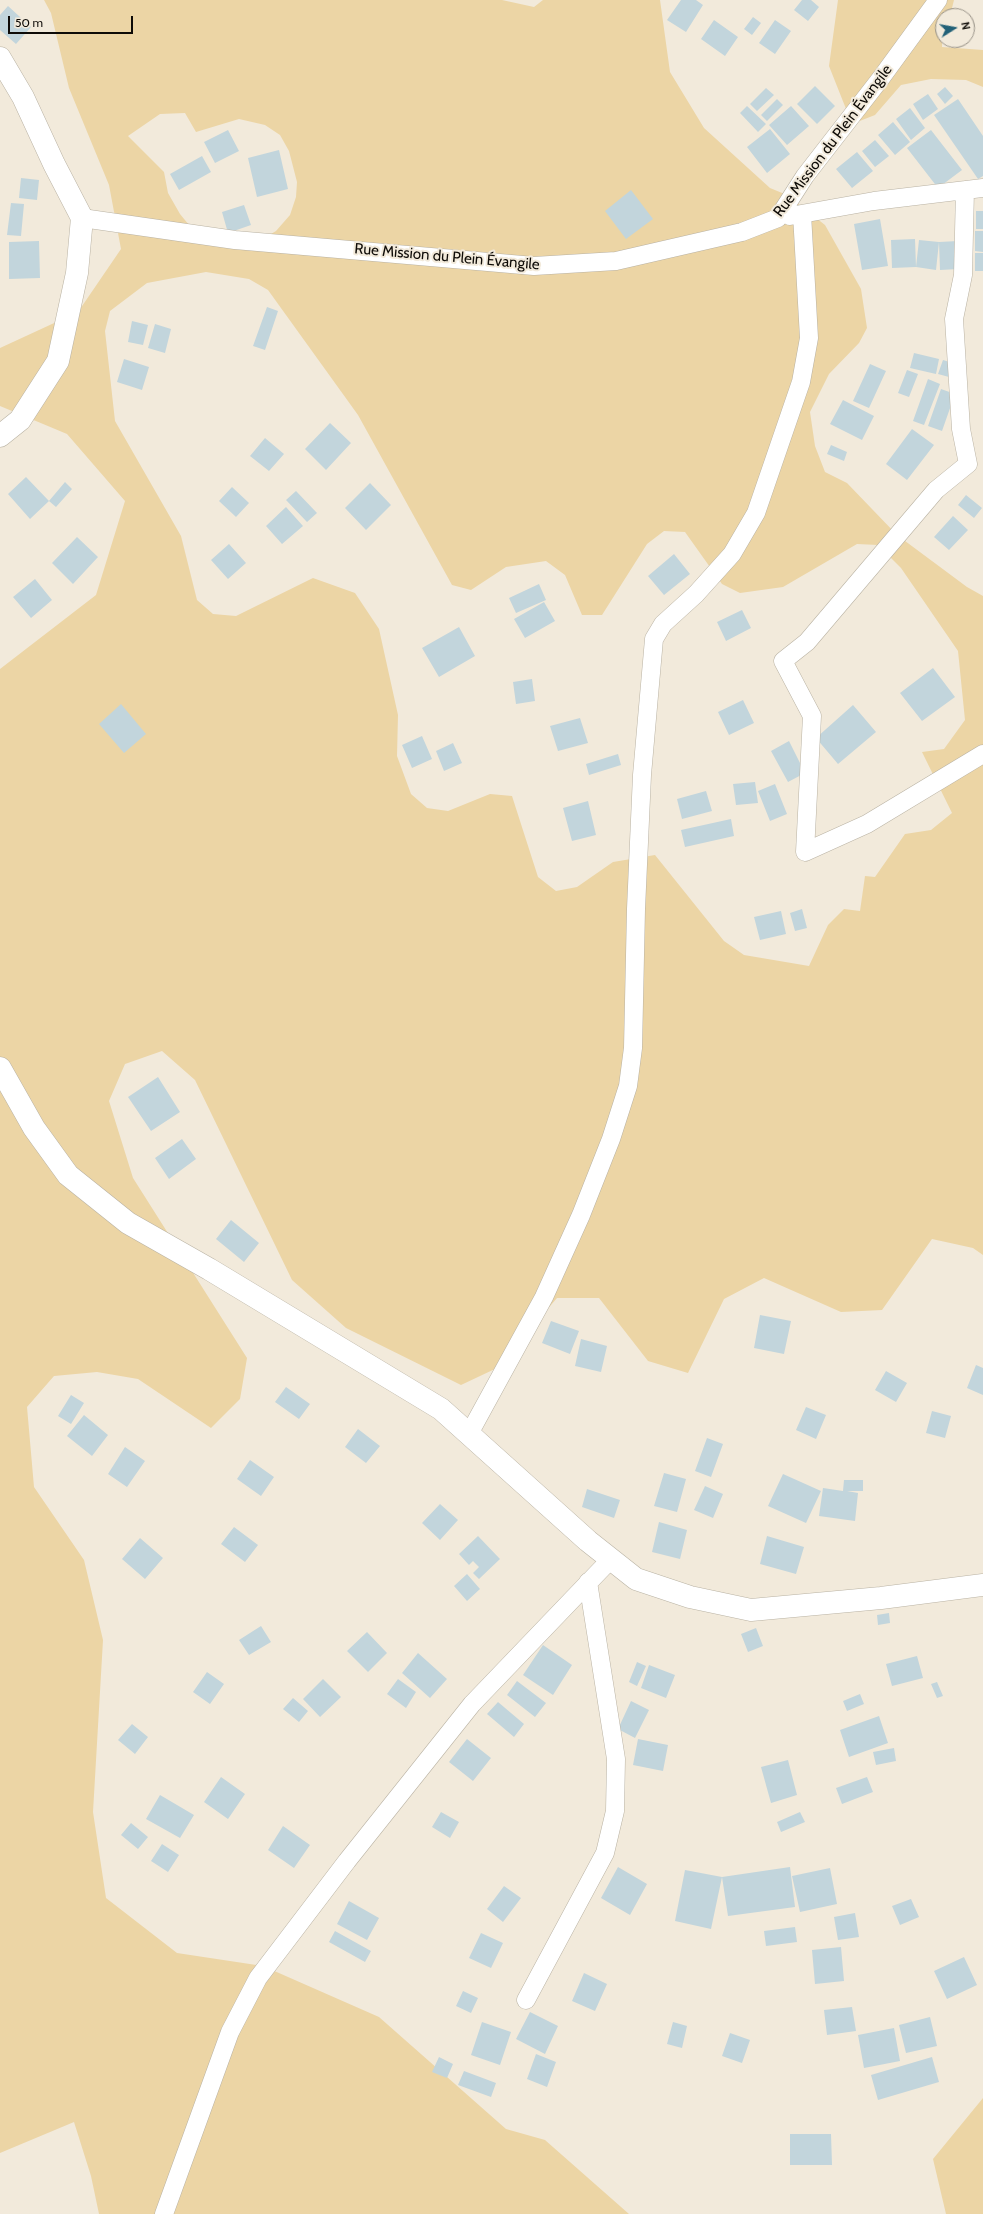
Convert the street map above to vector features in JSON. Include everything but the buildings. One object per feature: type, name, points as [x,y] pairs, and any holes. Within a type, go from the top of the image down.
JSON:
[{"type":"street","name":"Rue Mission du Plein Évangile","points":[[82,218],[236,240],[534,266],[616,261],[742,232],[778,218],[805,176],[882,78],[938,0]]},
{"type":"street","points":[[0,58],[24,97],[54,164],[82,218],[77,273],[58,361],[20,420],[0,436]]},
{"type":"street","points":[[778,218],[874,201],[974,189],[963,275],[954,319],[961,429],[968,464],[936,490],[808,642],[783,662],[812,716],[805,852],[867,824],[983,754]]},
{"type":"street","points":[[469,1434],[544,1298],[611,1139],[628,1086],[633,1048],[636,909],[642,775],[654,639],[663,624],[696,594],[732,554],[756,513],[801,382],[809,338],[802,214]]},
{"type":"street","points":[[0,1068],[34,1128],[68,1175],[128,1222],[441,1409],[588,1541],[636,1578],[690,1597],[751,1610],[881,1598],[983,1585]]},
{"type":"street","points":[[164,2214],[230,2032],[258,1978],[347,1861],[472,1704],[611,1559]]},
{"type":"street","points":[[526,2000],[605,1853],[615,1811],[616,1759],[588,1582]]},
{"type":"shaded area","points":[[44,0],[502,0],[534,7],[543,0],[660,0],[670,72],[704,128],[770,188],[787,195],[825,225],[861,289],[867,328],[859,343],[829,374],[810,412],[815,446],[825,472],[847,483],[897,535],[967,587],[983,596],[983,1255],[973,1248],[932,1239],[882,1310],[841,1312],[764,1278],[724,1299],[688,1373],[648,1361],[599,1298],[557,1298],[497,1368],[461,1385],[346,1328],[292,1280],[195,1080],[162,1051],[125,1064],[109,1101],[133,1178],[247,1358],[240,1399],[211,1428],[138,1379],[97,1372],[54,1376],[27,1407],[34,1487],[84,1560],[103,1640],[93,1812],[106,1898],[177,1953],[263,1966],[379,2017],[506,2129],[545,2140],[629,2214],[99,2214],[91,2176],[74,2122],[0,2153],[0,669],[96,595],[125,501],[67,434],[0,406],[0,348],[78,312],[121,249],[109,185],[69,88],[51,13]],"holes":[[[185,113],[196,132],[239,119],[265,125],[280,135],[289,151],[297,182],[296,197],[290,215],[276,231],[256,243],[225,248],[209,240],[189,225],[180,214],[168,193],[164,172],[128,136],[160,114]],[[206,272],[249,279],[268,290],[358,415],[452,585],[471,590],[506,567],[546,561],[565,575],[582,615],[602,615],[647,544],[664,531],[685,532],[722,584],[740,593],[783,587],[857,544],[878,545],[901,568],[958,651],[965,720],[944,749],[922,752],[952,813],[931,830],[905,834],[875,877],[865,876],[860,911],[844,909],[828,925],[809,966],[744,955],[724,941],[655,855],[613,862],[577,887],[556,891],[538,877],[512,796],[490,794],[448,811],[427,808],[411,794],[397,756],[398,715],[379,629],[355,593],[313,578],[236,616],[213,614],[197,600],[181,536],[115,421],[105,331],[110,311],[147,283]]]},
{"type":"shaded area","points":[[838,0],[954,0],[952,8],[935,8],[935,48],[983,50],[983,87],[966,80],[931,79],[901,85],[875,115],[852,124],[829,66]]},
{"type":"shaded area","points":[[983,2098],[983,2214],[946,2214],[933,2159]]}]
